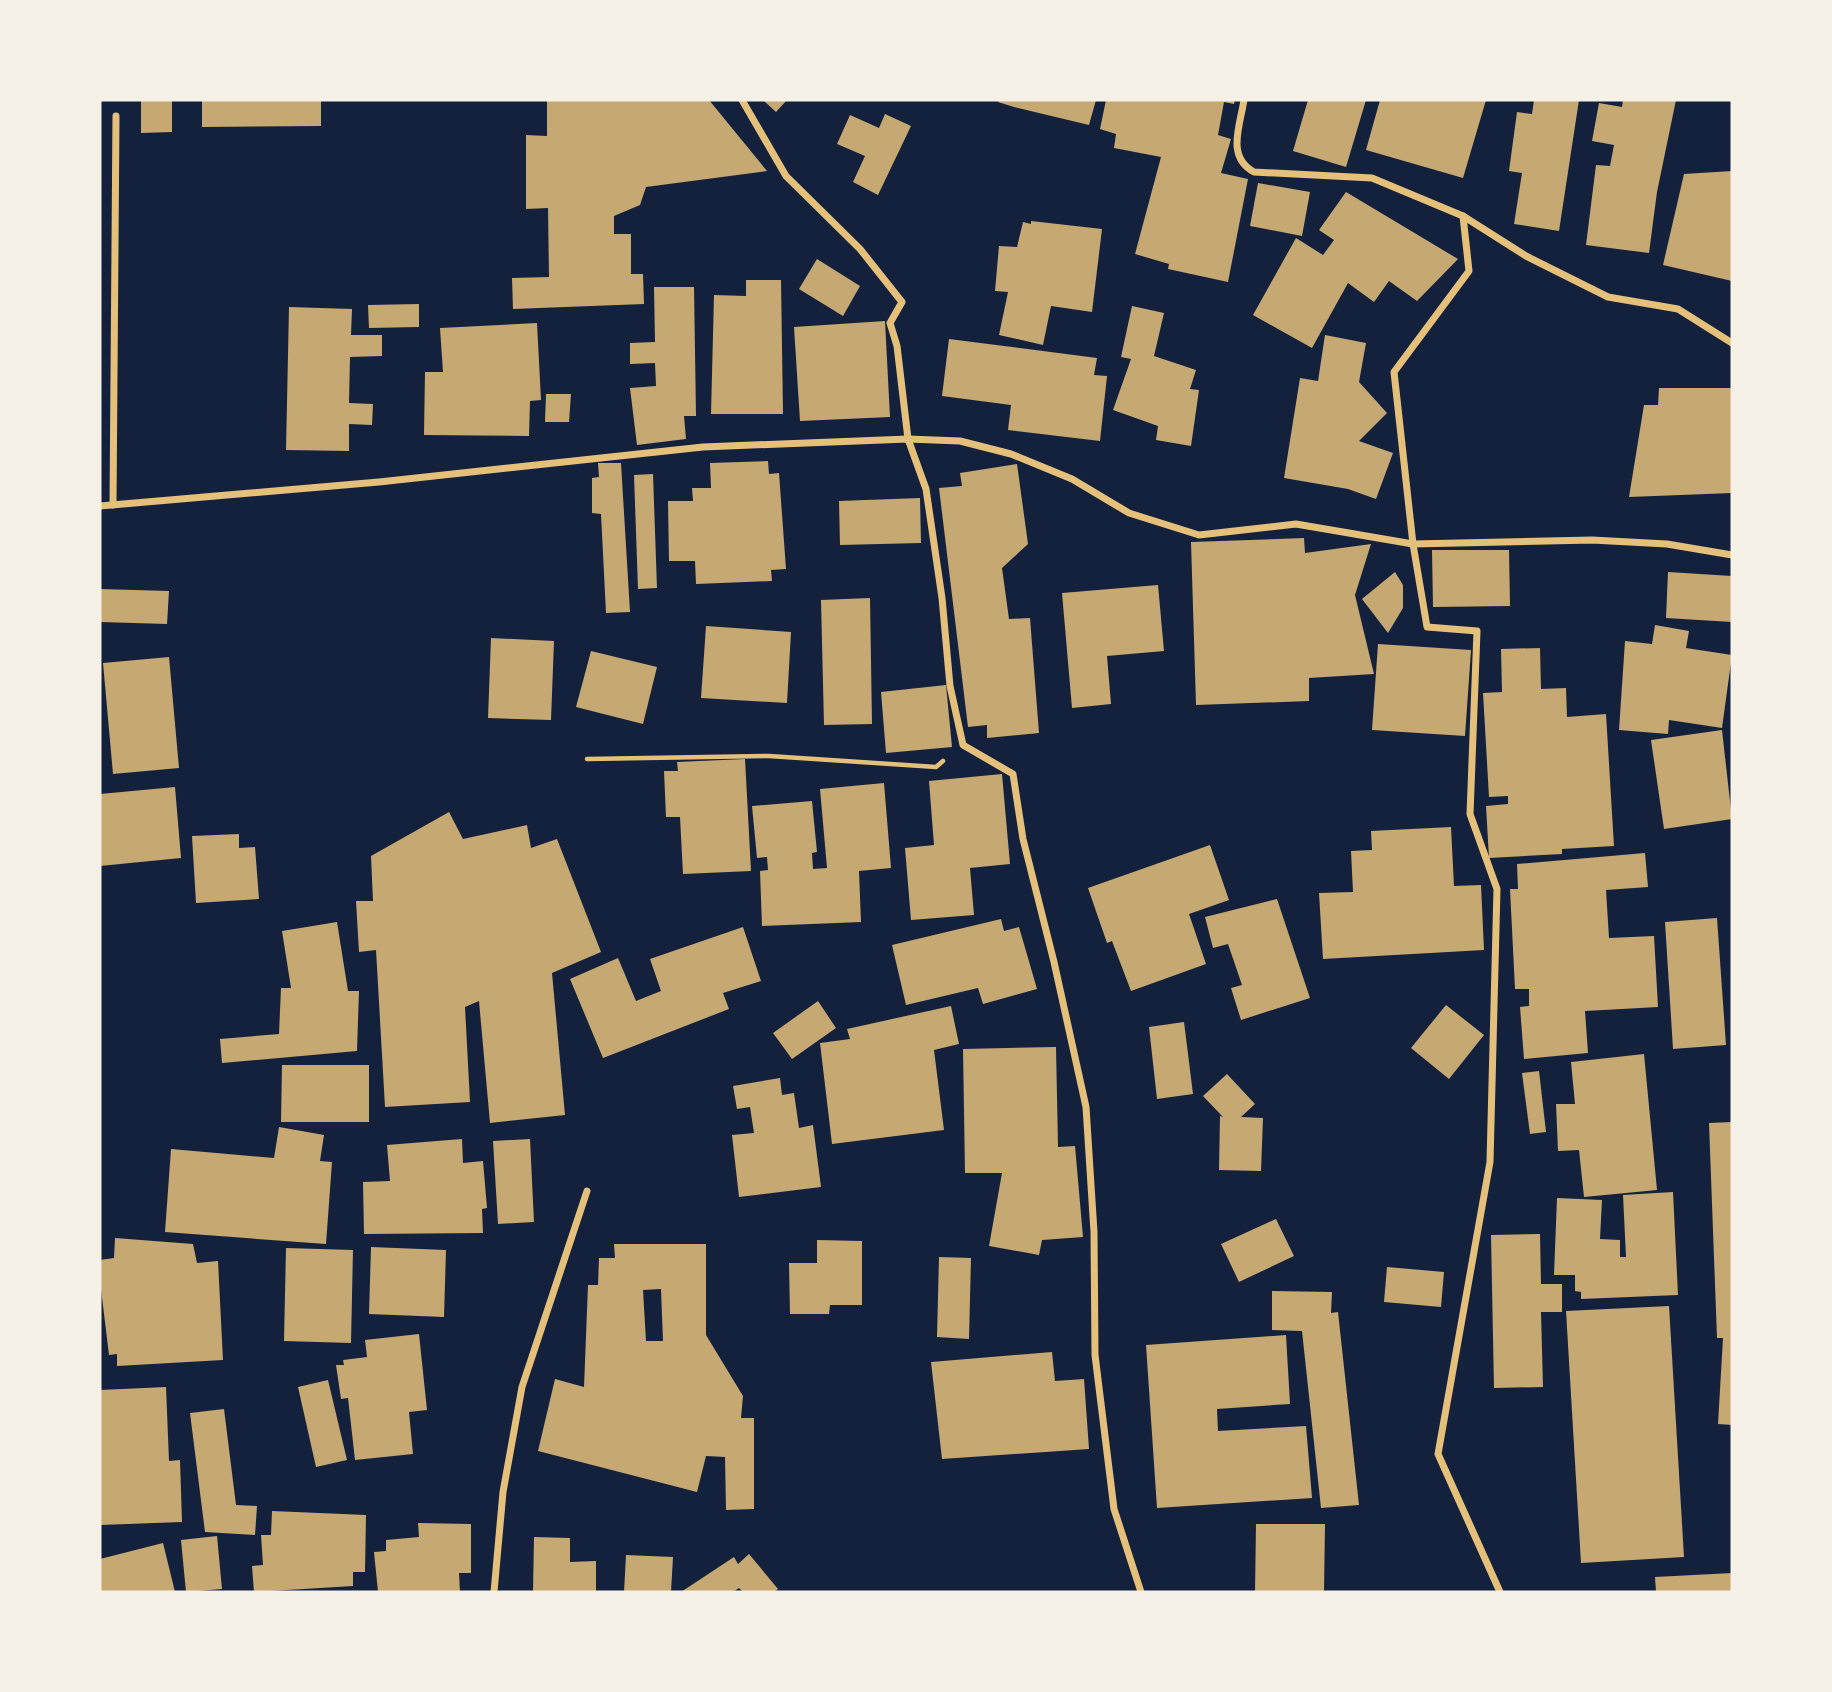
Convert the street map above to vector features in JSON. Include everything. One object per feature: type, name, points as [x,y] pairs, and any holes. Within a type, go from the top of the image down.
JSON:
[{"type":"street","points":[[742,100],[786,176],[860,249],[902,302],[890,323],[897,346],[908,439],[926,489],[942,598],[950,686],[962,746],[1013,774],[1023,839],[1086,1107],[1094,1232],[1095,1355],[1114,1509],[1141,1592]]},
{"type":"street","points":[[1244,100],[1236,146],[1242,166],[1254,172],[1372,178],[1463,216],[1526,256],[1608,297],[1678,309],[1732,344]]},
{"type":"street","points":[[113,505],[116,116]]},
{"type":"street","points":[[1463,216],[1469,271],[1394,372],[1413,544],[1427,627],[1476,631],[1470,814],[1497,888],[1490,1163],[1438,1454],[1500,1592]]},
{"type":"street","points":[[100,506],[379,482],[703,447],[908,439],[960,441],[1011,454],[1072,479],[1129,513],[1199,535],[1296,524],[1413,544],[1592,540],[1667,544],[1732,555]]},
{"type":"street","points":[[494,1592],[503,1492],[522,1387],[587,1191]]},
{"type":"path","points":[[587,759],[769,756],[936,767],[962,746]]},
{"type":"building","points":[[141,100],[172,100],[172,132],[141,133]]},
{"type":"building","points":[[202,100],[321,100],[321,126],[202,127]]},
{"type":"building","points":[[547,100],[709,100],[767,171],[646,187],[640,205],[614,216],[614,234],[631,234],[631,274],[643,274],[644,304],[513,309],[512,278],[549,277],[548,208],[526,209],[526,135],[547,136]]},
{"type":"building","points":[[763,100],[787,100],[776,112]]},
{"type":"building","points":[[1096,100],[1089,125],[1014,107],[998,102]]},
{"type":"building","points":[[1106,100],[1235,100],[1234,104],[1224,102],[1218,135],[1231,139],[1221,173],[1248,179],[1228,282],[1168,269],[1169,264],[1135,254],[1161,157],[1114,148],[1116,134],[1100,129]]},
{"type":"building","points":[[1308,100],[1366,100],[1346,167],[1293,151]]},
{"type":"building","points":[[1380,100],[1486,100],[1463,178],[1366,150]]},
{"type":"building","points":[[1534,100],[1579,100],[1559,231],[1514,224],[1522,173],[1509,171],[1517,112],[1532,114]]},
{"type":"building","points":[[1623,100],[1676,100],[1657,192],[1649,253],[1586,245],[1596,165],[1610,166],[1614,145],[1592,141],[1599,103],[1622,107]]},
{"type":"building","points":[[885,114],[911,126],[878,195],[853,182],[865,156],[837,144],[850,115],[879,128]]},
{"type":"building","points":[[1732,171],[1732,281],[1663,265],[1684,174]]},
{"type":"building","points":[[1258,183],[1310,192],[1302,236],[1250,226]]},
{"type":"building","points":[[1346,192],[1458,259],[1417,301],[1389,281],[1374,302],[1348,283],[1312,348],[1253,315],[1296,238],[1323,255],[1334,240],[1319,230]]},
{"type":"building","points":[[1031,221],[1102,229],[1092,312],[1051,306],[1043,345],[999,335],[1008,292],[995,291],[999,246],[1017,247],[1023,222],[1031,224]]},
{"type":"building","points":[[817,259],[860,286],[843,316],[799,289]]},
{"type":"building","points":[[746,280],[781,280],[783,414],[711,414],[714,295],[746,296]]},
{"type":"building","points":[[654,287],[694,287],[696,416],[684,416],[686,439],[637,445],[630,388],[656,386],[655,363],[630,364],[630,343],[655,342]]},
{"type":"building","points":[[419,304],[419,327],[369,328],[368,305]]},
{"type":"building","points":[[1132,306],[1164,313],[1154,356],[1196,370],[1190,389],[1199,390],[1191,446],[1156,440],[1158,426],[1113,410],[1131,359],[1121,357]]},
{"type":"building","points":[[289,307],[352,309],[351,335],[382,335],[382,356],[350,357],[349,403],[373,404],[372,425],[349,424],[349,451],[286,450]]},
{"type":"building","points":[[885,321],[890,417],[800,421],[794,327]]},
{"type":"building","points":[[537,323],[541,400],[530,401],[529,436],[424,435],[425,372],[443,372],[440,328]]},
{"type":"building","points":[[1325,335],[1366,343],[1359,382],[1387,413],[1359,441],[1393,453],[1376,499],[1348,489],[1284,478],[1300,378],[1318,381]]},
{"type":"building","points":[[949,339],[1097,358],[1094,375],[1107,376],[1100,441],[1008,430],[1011,405],[942,396]]},
{"type":"building","points":[[1659,388],[1732,388],[1732,493],[1629,497],[1644,405],[1658,405]]},
{"type":"building","points":[[546,394],[571,394],[569,422],[545,422]]},
{"type":"building","points":[[768,461],[769,474],[779,473],[786,569],[771,570],[772,581],[696,584],[695,561],[669,561],[668,501],[693,501],[692,488],[711,488],[710,463]]},
{"type":"building","points":[[598,463],[621,463],[630,612],[606,613],[601,514],[592,513],[592,478],[599,477]]},
{"type":"building","points":[[1017,464],[1028,544],[1002,568],[1009,619],[1030,618],[1039,733],[987,738],[987,725],[968,727],[939,488],[962,486],[960,473]]},
{"type":"building","points":[[653,474],[657,588],[638,589],[634,475]]},
{"type":"building","points":[[920,498],[921,543],[840,545],[839,501]]},
{"type":"building","points":[[1304,538],[1305,553],[1371,544],[1355,595],[1374,674],[1309,678],[1309,701],[1196,705],[1191,542]]},
{"type":"building","points":[[1432,550],[1509,550],[1510,606],[1433,607]]},
{"type":"building","points":[[1395,572],[1403,585],[1403,608],[1388,633],[1362,599]]},
{"type":"building","points":[[1668,572],[1732,576],[1732,622],[1666,618]]},
{"type":"building","points":[[1158,585],[1164,651],[1107,656],[1111,704],[1072,708],[1062,593]]},
{"type":"building","points":[[100,589],[169,591],[167,624],[100,622]]},
{"type":"building","points":[[870,598],[872,724],[824,725],[821,600]]},
{"type":"building","points":[[1655,625],[1689,631],[1686,648],[1732,655],[1722,728],[1669,720],[1668,734],[1619,730],[1625,641],[1652,644]]},
{"type":"building","points":[[706,626],[791,632],[787,703],[701,698]]},
{"type":"building","points":[[491,638],[554,641],[551,720],[488,718]]},
{"type":"building","points":[[1378,644],[1471,650],[1465,736],[1372,730]]},
{"type":"building","points":[[1540,648],[1541,689],[1566,688],[1567,717],[1606,714],[1614,846],[1562,849],[1562,854],[1489,858],[1486,806],[1508,804],[1508,796],[1489,797],[1483,693],[1502,692],[1501,649]]},
{"type":"building","points":[[591,651],[657,667],[643,724],[576,707]]},
{"type":"building","points":[[169,657],[179,768],[113,774],[103,663]]},
{"type":"building","points":[[946,685],[952,747],[886,753],[881,692]]},
{"type":"building","points":[[1722,730],[1732,819],[1664,829],[1651,740]]},
{"type":"building","points":[[745,759],[751,871],[683,874],[680,817],[666,817],[664,771],[678,771],[677,762]]},
{"type":"building","points":[[1002,774],[1010,864],[970,868],[974,915],[911,920],[905,848],[934,845],[929,781]]},
{"type":"building","points":[[884,783],[891,868],[859,871],[861,922],[762,926],[760,871],[768,870],[767,857],[757,858],[752,806],[812,801],[817,852],[812,853],[813,869],[827,868],[820,789]]},
{"type":"building","points":[[175,787],[181,858],[100,866],[100,794]]},
{"type":"building","points":[[449,812],[463,839],[527,825],[531,848],[557,839],[601,952],[552,973],[565,1115],[490,1123],[479,1001],[465,1007],[470,1102],[385,1107],[376,950],[359,952],[356,901],[373,901],[371,856]]},
{"type":"building","points":[[1451,827],[1454,886],[1481,885],[1484,950],[1323,959],[1319,893],[1353,892],[1351,851],[1372,850],[1371,831]]},
{"type":"building","points":[[239,834],[239,848],[255,847],[259,899],[196,903],[192,836]]},
{"type":"building","points":[[1210,845],[1229,900],[1189,914],[1206,964],[1131,991],[1112,941],[1107,943],[1088,888]]},
{"type":"building","points":[[1645,853],[1648,887],[1606,890],[1609,938],[1654,936],[1658,1007],[1585,1011],[1588,1053],[1524,1059],[1520,1007],[1529,1006],[1529,989],[1515,989],[1510,889],[1518,889],[1517,864]]},
{"type":"building","points":[[1277,899],[1310,998],[1241,1020],[1231,988],[1242,985],[1228,944],[1213,948],[1205,917]]},
{"type":"building","points":[[1717,918],[1726,1045],[1673,1049],[1665,922]]},
{"type":"building","points":[[1001,919],[1004,931],[1019,927],[1037,989],[983,1004],[978,988],[906,1005],[892,945]]},
{"type":"building","points":[[337,922],[348,991],[359,991],[357,1051],[222,1063],[220,1039],[279,1034],[281,988],[291,988],[282,931]]},
{"type":"building","points":[[743,927],[761,981],[723,993],[729,1009],[603,1058],[570,979],[618,958],[636,1001],[661,991],[650,959]]},
{"type":"building","points":[[818,1001],[836,1028],[792,1059],[773,1033]]},
{"type":"building","points":[[1446,1005],[1484,1035],[1449,1079],[1411,1048]]},
{"type":"building","points":[[951,1006],[959,1044],[934,1050],[944,1130],[832,1144],[820,1043],[850,1039],[847,1029]]},
{"type":"building","points":[[1184,1022],[1193,1094],[1157,1099],[1149,1027]]},
{"type":"building","points":[[1056,1047],[1058,1147],[1075,1146],[1083,1237],[1042,1240],[1039,1255],[989,1246],[1002,1173],[965,1173],[963,1049]]},
{"type":"building","points":[[1644,1054],[1657,1190],[1584,1197],[1579,1150],[1558,1151],[1556,1104],[1575,1104],[1571,1062]]},
{"type":"building","points":[[282,1065],[369,1065],[369,1122],[281,1122]]},
{"type":"building","points":[[1539,1071],[1546,1132],[1530,1134],[1522,1073]]},
{"type":"building","points":[[1227,1074],[1255,1104],[1241,1117],[1263,1118],[1261,1171],[1219,1170],[1220,1116],[1223,1117],[1203,1096]]},
{"type":"building","points":[[780,1078],[782,1095],[794,1093],[799,1128],[813,1125],[821,1187],[739,1197],[732,1135],[754,1133],[750,1107],[737,1109],[733,1086]]},
{"type":"building","points":[[1732,1122],[1732,1425],[1718,1424],[1723,1338],[1717,1338],[1709,1123]]},
{"type":"building","points":[[279,1127],[324,1135],[320,1161],[332,1162],[326,1244],[165,1232],[171,1149],[274,1158]]},
{"type":"building","points":[[462,1139],[463,1163],[483,1161],[487,1208],[482,1209],[483,1233],[364,1234],[363,1182],[390,1181],[387,1145]]},
{"type":"building","points":[[530,1139],[534,1222],[498,1224],[493,1141]]},
{"type":"building","points":[[1673,1192],[1678,1295],[1581,1299],[1581,1292],[1575,1291],[1575,1275],[1554,1275],[1557,1198],[1602,1200],[1600,1239],[1620,1240],[1620,1257],[1626,1257],[1623,1195]]},
{"type":"building","points":[[1276,1219],[1294,1256],[1239,1282],[1221,1244]]},
{"type":"building","points":[[1540,1234],[1541,1284],[1562,1284],[1562,1312],[1541,1312],[1543,1387],[1494,1388],[1491,1235]]},
{"type":"building","points":[[115,1238],[193,1244],[197,1263],[218,1261],[223,1360],[117,1366],[117,1354],[109,1355],[100,1281],[100,1260],[114,1258]]},
{"type":"building","points":[[817,1240],[862,1241],[862,1305],[830,1305],[829,1314],[790,1314],[789,1263],[817,1263]]},
{"type":"building","points":[[614,1244],[706,1244],[706,1335],[743,1396],[741,1418],[754,1418],[754,1509],[726,1510],[725,1457],[706,1456],[697,1492],[538,1451],[555,1379],[584,1387],[588,1285],[598,1285],[599,1258],[615,1258]],"holes":[[[661,1289],[663,1341],[646,1341],[643,1290]]]},
{"type":"building","points":[[371,1247],[446,1250],[444,1317],[369,1314]]},
{"type":"building","points":[[286,1248],[353,1250],[351,1343],[284,1341]]},
{"type":"building","points":[[939,1257],[971,1258],[969,1339],[937,1337]]},
{"type":"building","points":[[1387,1267],[1444,1272],[1441,1307],[1384,1302]]},
{"type":"building","points":[[1272,1291],[1332,1292],[1331,1313],[1338,1312],[1359,1505],[1321,1508],[1302,1331],[1272,1330]]},
{"type":"building","points":[[1669,1306],[1684,1557],[1581,1563],[1566,1311]]},
{"type":"building","points":[[419,1334],[427,1410],[409,1412],[413,1454],[355,1460],[348,1398],[341,1399],[336,1365],[344,1365],[343,1360],[367,1357],[365,1340]]},
{"type":"building","points":[[1286,1335],[1290,1404],[1217,1409],[1218,1431],[1306,1426],[1312,1498],[1157,1508],[1146,1345]]},
{"type":"building","points":[[1052,1352],[1055,1381],[1084,1379],[1089,1449],[942,1459],[931,1362]]},
{"type":"building","points":[[328,1380],[347,1460],[316,1467],[298,1387]]},
{"type":"building","points":[[166,1387],[169,1461],[180,1460],[182,1522],[100,1525],[100,1390]]},
{"type":"building","points":[[224,1409],[236,1505],[257,1506],[255,1535],[205,1532],[190,1413]]},
{"type":"building","points":[[272,1511],[366,1515],[365,1572],[353,1572],[353,1586],[254,1592],[252,1566],[263,1565],[261,1535],[271,1535]]},
{"type":"building","points":[[418,1523],[471,1524],[471,1573],[459,1573],[460,1592],[378,1592],[374,1552],[386,1551],[386,1540],[419,1537]]},
{"type":"building","points":[[1256,1524],[1325,1524],[1324,1592],[1255,1592]]},
{"type":"building","points":[[217,1536],[222,1589],[186,1592],[181,1540]]},
{"type":"building","points":[[534,1537],[570,1538],[570,1562],[596,1561],[596,1591],[533,1592]]},
{"type":"building","points":[[163,1543],[175,1592],[100,1592],[100,1559]]},
{"type":"building","points":[[749,1554],[778,1589],[774,1592],[743,1592],[739,1588],[733,1592],[681,1592],[734,1557],[738,1564]]},
{"type":"building","points":[[626,1555],[673,1557],[671,1592],[624,1592]]},
{"type":"building","points":[[1732,1573],[1732,1592],[1656,1592],[1655,1577]]}]
